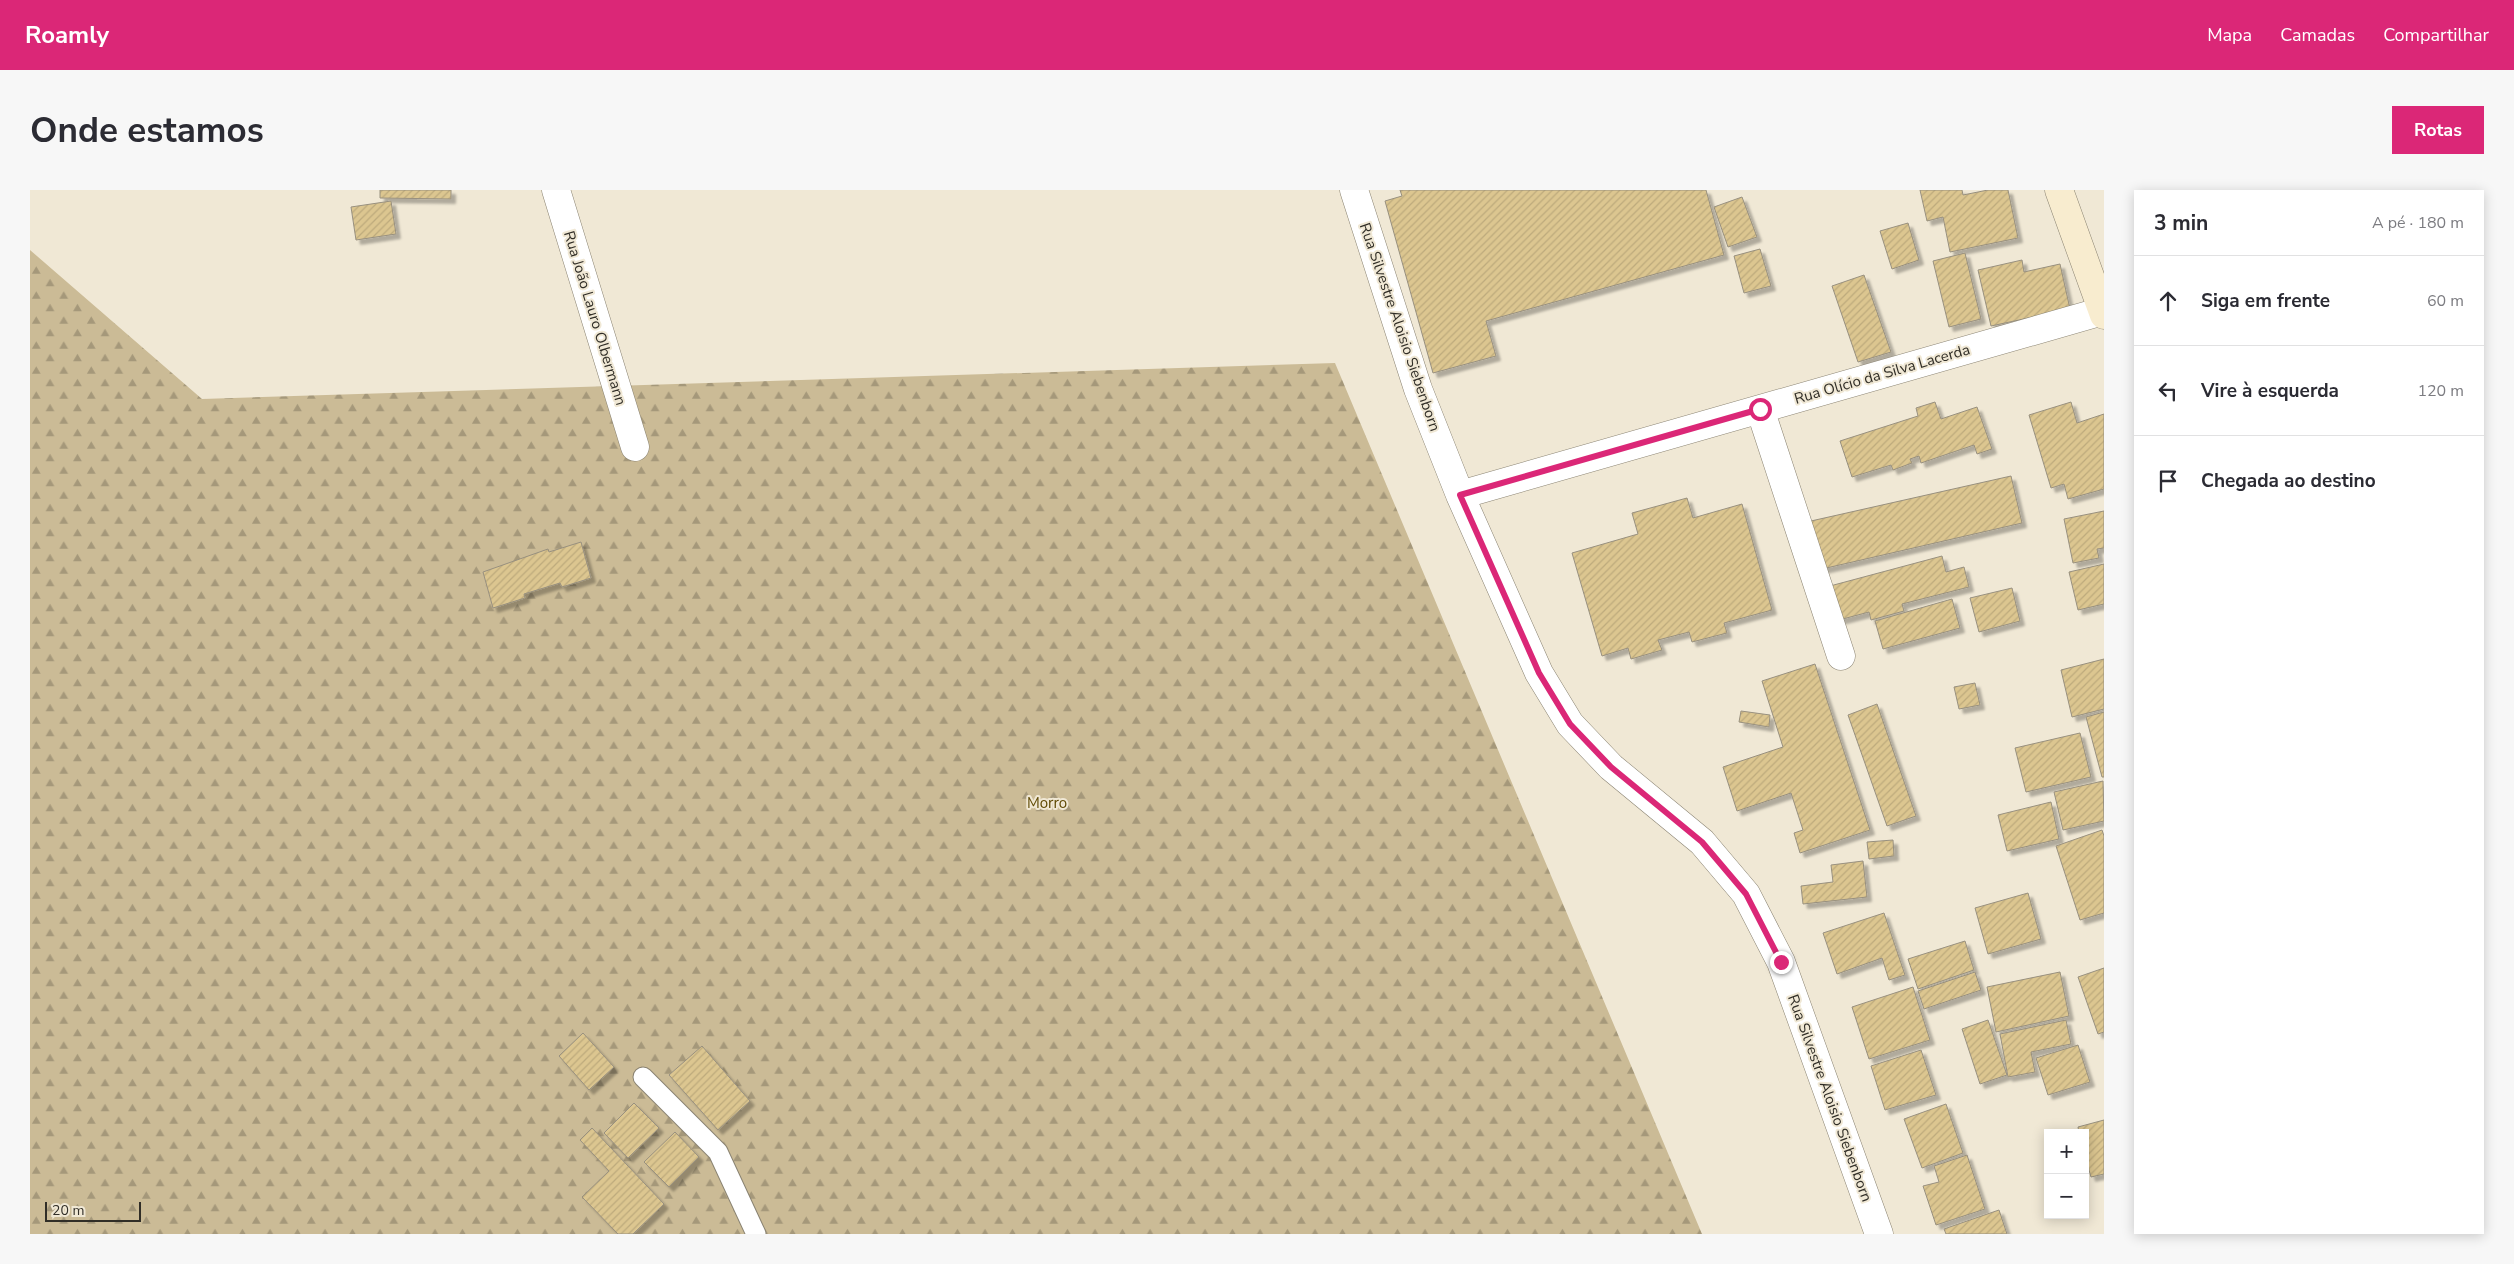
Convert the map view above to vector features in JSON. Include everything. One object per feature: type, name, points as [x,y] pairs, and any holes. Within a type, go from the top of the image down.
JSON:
[{"type":"street","name":"Rua João Lauro Olbermann","points":[[556,190],[635,447]]},
{"type":"street","name":"Rua Silvestre Aloisio Siebenborn","points":[[1354,190],[1418,390],[1460,495],[1539,673],[1570,724],[1611,767],[1702,842],[1746,894],[1781,962],[1879,1234]]},
{"type":"street","points":[[2059,190],[2103,313]]},
{"type":"street","name":"Rua Olício da Silva Lacerda","points":[[1460,495],[2103,313]]},
{"type":"street","points":[[1760,409],[1841,656]]},
{"type":"lane","points":[[643,1077],[718,1152],[756,1234]]},
{"type":"green space","name":"Morro","points":[[30,250],[202,399],[1335,363],[1702,1234],[30,1234]]},
{"type":"building","points":[[380,190],[451,190],[451,199],[380,198]]},
{"type":"building","points":[[1400,190],[1706,190],[1724,255],[1486,321],[1496,356],[1433,373],[1385,201],[1402,196]]},
{"type":"building","points":[[1920,190],[1962,190],[1963,195],[1988,190],[2008,190],[2018,238],[1950,252],[1943,217],[1927,221]]},
{"type":"building","points":[[1742,197],[1757,237],[1728,247],[1714,207]]},
{"type":"building","points":[[391,201],[396,234],[356,240],[351,207]]},
{"type":"building","points":[[1908,223],[1919,260],[1892,269],[1880,231]]},
{"type":"building","points":[[1760,249],[1771,286],[1744,293],[1734,256]]},
{"type":"building","points":[[1965,253],[1981,319],[1949,327],[1933,261]]},
{"type":"building","points":[[2022,260],[2024,272],[2060,264],[2070,309],[1991,326],[1978,270]]},
{"type":"building","points":[[1864,275],[1891,352],[1858,362],[1832,286]]},
{"type":"building","points":[[1935,402],[1941,419],[1977,407],[1992,449],[1977,454],[1974,445],[1921,463],[1919,456],[1910,459],[1912,463],[1893,470],[1891,465],[1852,477],[1840,441],[1918,416],[1916,408]]},
{"type":"building","points":[[2071,402],[2077,423],[2104,414],[2104,489],[2068,499],[2064,484],[2051,488],[2029,415]]},
{"type":"building","points":[[2011,476],[2022,523],[1822,569],[1811,521]]},
{"type":"building","points":[[1687,498],[1693,518],[1742,504],[1772,610],[1724,623],[1727,633],[1692,642],[1689,632],[1658,640],[1662,650],[1631,659],[1628,648],[1602,656],[1572,553],[1638,534],[1632,513]]},
{"type":"building","points":[[2104,511],[2104,548],[2097,549],[2099,558],[2073,563],[2064,519]]},
{"type":"building","points":[[581,542],[591,578],[562,587],[560,583],[524,594],[525,598],[493,608],[483,572],[548,549],[549,552]]},
{"type":"building","points":[[1942,556],[1946,572],[1964,567],[1969,587],[1902,604],[1904,611],[1871,620],[1869,612],[1839,620],[1830,586]]},
{"type":"building","points":[[2104,564],[2104,604],[2078,610],[2069,572]]},
{"type":"building","points":[[2012,588],[2020,621],[1979,632],[1970,598]]},
{"type":"building","points":[[1952,599],[1960,628],[1883,649],[1875,621]]},
{"type":"building","points":[[2104,659],[2104,709],[2072,717],[2061,670]]},
{"type":"building","points":[[1815,664],[1870,830],[1800,853],[1794,833],[1803,830],[1791,793],[1737,811],[1723,767],[1783,747],[1762,681]]},
{"type":"building","points":[[1975,683],[1980,705],[1959,709],[1954,687]]},
{"type":"building","points":[[1877,704],[1916,816],[1887,826],[1848,715]]},
{"type":"building","points":[[1741,711],[1770,715],[1769,727],[1739,722]]},
{"type":"building","points":[[2104,712],[2104,777],[2102,777],[2086,717]]},
{"type":"building","points":[[2080,733],[2091,777],[2026,792],[2015,748]]},
{"type":"building","points":[[2103,781],[2104,821],[2063,830],[2054,792]]},
{"type":"building","points":[[2051,802],[2059,839],[2007,851],[1998,815]]},
{"type":"building","points":[[2102,830],[2104,836],[2104,913],[2080,920],[2056,846]]},
{"type":"building","points":[[1893,840],[1894,856],[1869,859],[1867,842]]},
{"type":"building","points":[[1863,861],[1867,897],[1803,904],[1801,886],[1833,882],[1831,865]]},
{"type":"building","points":[[2028,893],[2041,939],[1988,954],[1975,908]]},
{"type":"building","points":[[1884,913],[1905,975],[1889,980],[1882,958],[1837,974],[1823,933]]},
{"type":"building","points":[[1965,941],[1974,970],[1918,989],[1908,959]]},
{"type":"building","points":[[2104,968],[2104,1032],[2098,1034],[2078,977]]},
{"type":"building","points":[[1975,972],[1981,990],[1924,1009],[1918,991]]},
{"type":"building","points":[[2060,972],[2069,1016],[1996,1032],[1987,987]]},
{"type":"building","points":[[1913,987],[1930,1040],[1869,1059],[1852,1007]]},
{"type":"building","points":[[1988,1020],[2007,1075],[1980,1084],[1962,1029]]},
{"type":"building","points":[[2066,1020],[2071,1044],[2031,1052],[2035,1072],[2008,1077],[2000,1034]]},
{"type":"building","points":[[583,1033],[614,1067],[589,1090],[559,1056]]},
{"type":"building","points":[[2078,1045],[2090,1082],[2048,1095],[2036,1058]]},
{"type":"building","points":[[702,1046],[750,1101],[718,1130],[669,1075]]},
{"type":"building","points":[[1921,1050],[1936,1095],[1885,1110],[1871,1066]]},
{"type":"building","points":[[634,1103],[659,1128],[628,1158],[604,1133]]},
{"type":"building","points":[[1946,1104],[1963,1153],[1922,1168],[1904,1119]]},
{"type":"building","points":[[2104,1120],[2104,1174],[2091,1177],[2089,1170],[2089,1129],[2078,1129],[2078,1127]]},
{"type":"building","points":[[592,1128],[664,1204],[633,1234],[618,1234],[582,1197],[609,1171],[580,1140]]},
{"type":"building","points":[[675,1132],[699,1157],[669,1187],[644,1162]]},
{"type":"building","points":[[1967,1155],[1985,1209],[1936,1225],[1923,1186],[1939,1182],[1934,1166]]},
{"type":"building","points":[[1999,1210],[2007,1234],[1946,1234],[1944,1229]]},
{"type":"route","points":[[1760,409],[1460,495],[1539,673],[1570,724],[1611,767],[1702,842],[1746,894],[1781,962]]}]
